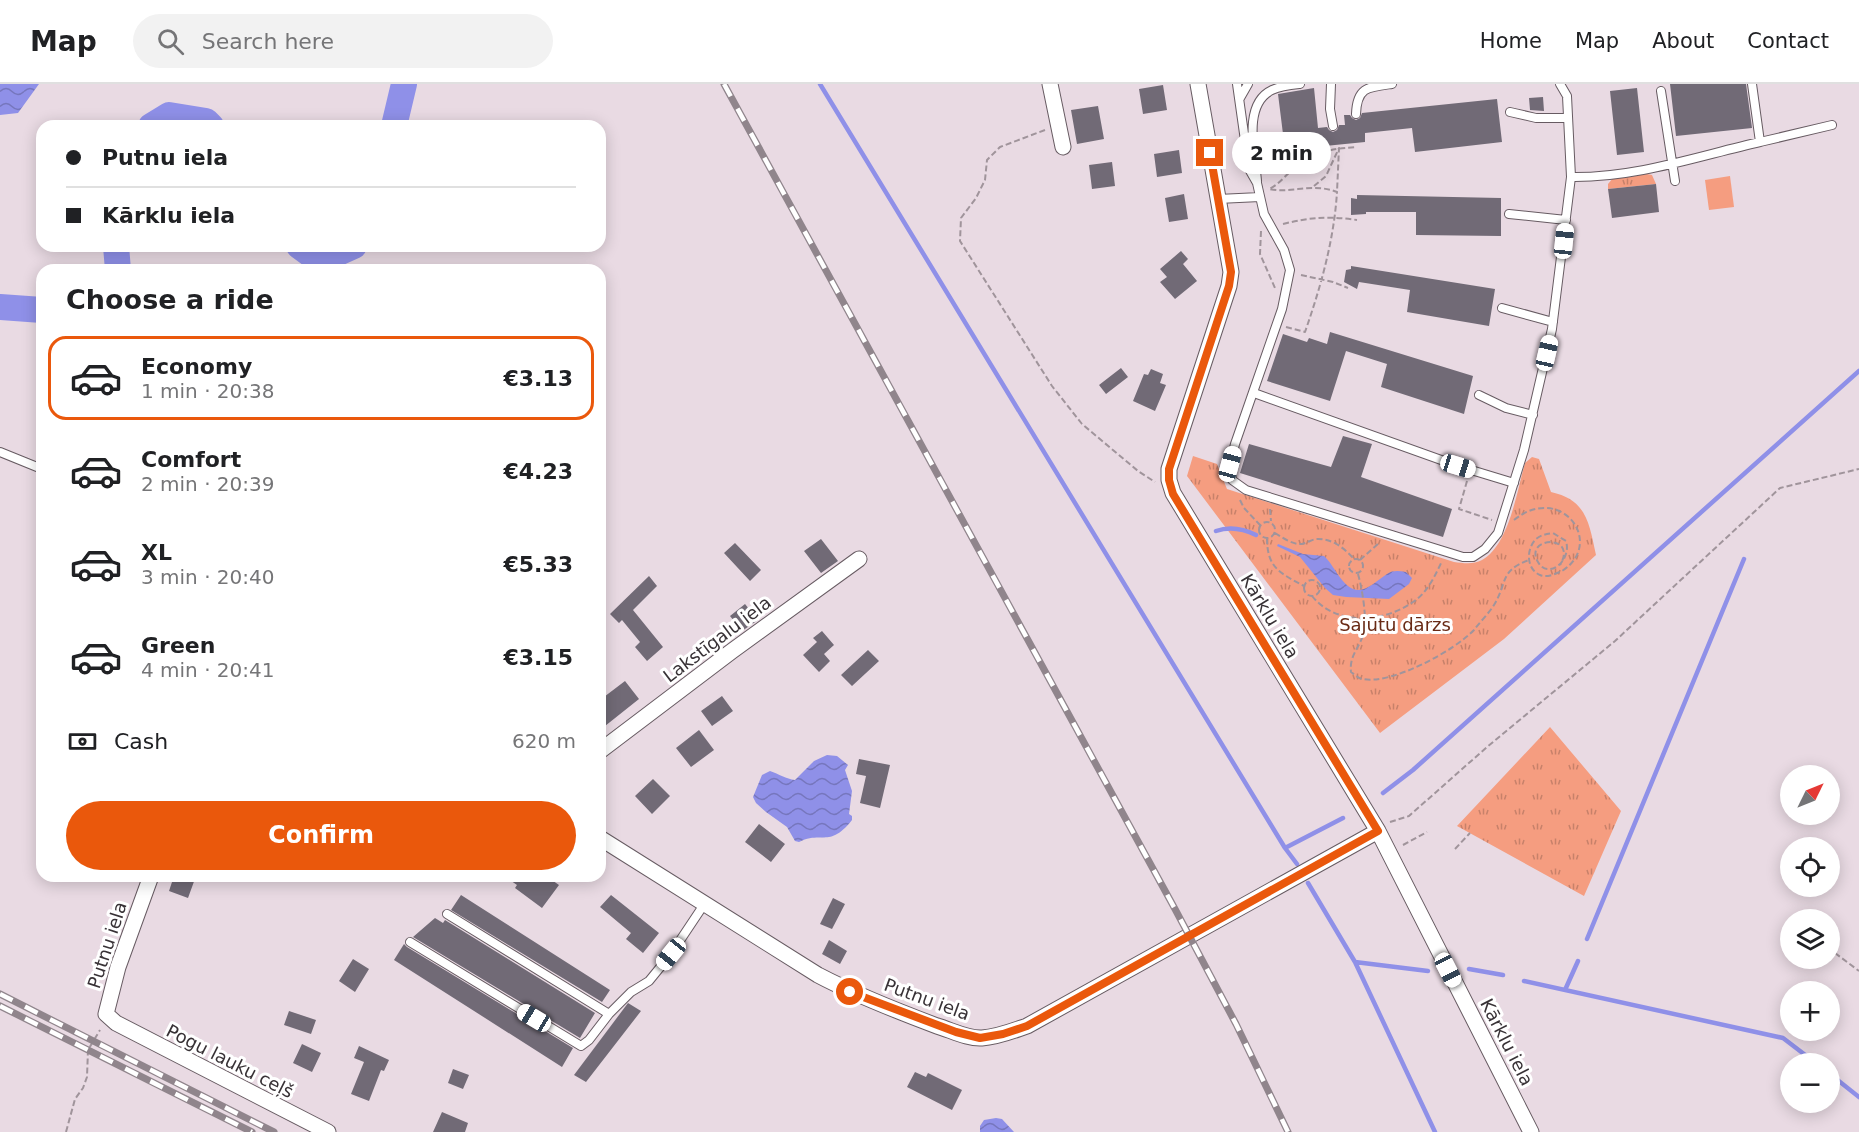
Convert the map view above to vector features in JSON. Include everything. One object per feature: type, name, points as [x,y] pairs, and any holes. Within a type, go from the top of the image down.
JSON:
[{"type":"street","points":[[1050,84],[1063,147]]},
{"type":"street","name":"Kārklu iela","points":[[1198,84],[1231,272],[1229,286],[1169,469],[1173,494],[1378,831],[1531,1132]]},
{"type":"street","name":"Lakstīgalu iela","points":[[606,746],[859,559]]},
{"type":"street","name":"Putnu iela","points":[[606,842],[794,962],[850,992],[956,1032],[980,1038],[1003,1034],[1027,1026],[1378,831]]},
{"type":"street","name":"Putnu iela","points":[[111,1019],[118,967],[149,882]]},
{"type":"street","name":"Pogu lauku ceļš","points":[[111,1019],[327,1132]]},
{"type":"lane","points":[[1237,84],[1249,169],[1257,183]]},
{"type":"lane","points":[[1239,103],[1241,94],[1248,84]]},
{"type":"lane","points":[[1300,84],[1272,90],[1264,95],[1253,112],[1257,183],[1260,197],[1264,214],[1284,250],[1290,273],[1277,324],[1230,464],[1232,480],[1238,486],[1462,557],[1473,557],[1485,549],[1498,533],[1533,415],[1553,322],[1572,177],[1567,96],[1560,84]]},
{"type":"lane","points":[[1331,84],[1330,109],[1333,126]]},
{"type":"lane","points":[[1356,114],[1356,102],[1363,91],[1367,88],[1392,84]]},
{"type":"lane","points":[[1752,84],[1760,142]]},
{"type":"lane","points":[[1661,92],[1675,181]]},
{"type":"lane","points":[[1510,112],[1536,118],[1568,118]]},
{"type":"lane","points":[[1572,177],[1593,177],[1655,169],[1673,162],[1832,124]]},
{"type":"lane","points":[[1218,199],[1260,197]]},
{"type":"lane","points":[[1509,214],[1566,220]]},
{"type":"lane","points":[[1502,308],[1553,322]]},
{"type":"lane","points":[[1254,393],[1514,483]]},
{"type":"lane","points":[[1479,395],[1506,408],[1533,415]]},
{"type":"lane","points":[[0,452],[36,467]]},
{"type":"lane","points":[[410,942],[580,1046],[589,1040],[609,1014],[631,992],[649,981],[671,954],[705,903]]},
{"type":"lane","points":[[447,914],[609,1014]]},
{"type":"path","points":[[1059,127],[1033,133],[1000,147],[987,160],[985,180],[976,198],[961,218],[960,241],[1052,386],[1082,424],[1138,471],[1173,494]]},
{"type":"path","points":[[1337,192],[1314,186],[1278,191],[1269,189],[1276,186],[1304,160],[1317,153],[1356,147]]},
{"type":"path","points":[[1314,186],[1326,176],[1339,148]]},
{"type":"path","points":[[1277,324],[1305,332],[1323,280],[1335,217],[1339,148]]},
{"type":"path","points":[[1272,226],[1310,217],[1357,219]]},
{"type":"path","points":[[1290,273],[1347,288]]},
{"type":"path","points":[[1470,469],[1460,509],[1501,523]]},
{"type":"path","points":[[1378,831],[1393,819],[1409,816],[1487,747],[1615,641],[1780,488],[1859,469]]},
{"type":"path","points":[[1238,486],[1238,497],[1244,508],[1260,525]]},
{"type":"path","points":[[1498,533],[1519,516],[1536,508],[1551,507],[1563,512],[1571,520],[1579,535],[1581,544],[1577,556],[1563,570],[1547,576],[1540,575],[1534,570],[1529,560],[1530,548],[1535,540],[1553,533],[1566,541],[1569,549],[1567,556],[1560,564],[1548,569],[1541,566],[1536,556],[1539,546],[1549,541],[1558,544],[1564,553],[1560,564]]},
{"type":"path","points":[[1264,521],[1271,522],[1276,528],[1275,533],[1267,538],[1259,533],[1260,525],[1264,521]]},
{"type":"path","points":[[1275,533],[1292,543],[1302,544],[1314,539],[1326,539],[1344,549],[1354,559],[1360,560],[1364,566],[1358,574]]},
{"type":"path","points":[[1360,560],[1371,548],[1392,536]]},
{"type":"path","points":[[1267,538],[1268,554],[1277,570],[1304,586],[1305,592],[1325,608],[1340,615],[1364,619],[1393,612],[1413,602],[1430,582],[1445,552]]},
{"type":"path","points":[[1354,559],[1350,562],[1349,567],[1353,573],[1358,574]]},
{"type":"path","points":[[1358,574],[1363,603],[1364,632],[1350,662],[1351,672],[1361,680],[1388,679],[1438,656],[1472,632],[1494,605],[1506,574],[1517,565],[1529,560]]},
{"type":"path","points":[[1304,586],[1310,580],[1318,583],[1320,587],[1318,592],[1312,596]]},
{"type":"path","points":[[1389,852],[1427,832]]},
{"type":"path","points":[[1455,849],[1470,833]]},
{"type":"path","points":[[1840,957],[1859,971]]},
{"type":"path","points":[[66,1132],[75,1099],[87,1077],[88,1050],[92,1040],[111,1019]]},
{"type":"green space","points":[[1652,175],[1656,184],[1608,189],[1608,184],[1613,178]]},
{"type":"green space","points":[[1730,176],[1734,207],[1709,210],[1705,180]]},
{"type":"green space","name":"Sajūtu dārzs","points":[[1193,456],[1217,464],[1227,489],[1454,562],[1468,563],[1482,560],[1499,542],[1511,516],[1525,463],[1532,457],[1539,459],[1551,492],[1572,501],[1584,514],[1596,555],[1504,639],[1380,733],[1187,476]]},
{"type":"green space","points":[[1550,727],[1621,811],[1584,896],[1457,826]]},
{"type":"water","points":[[0,84],[39,84],[18,113],[0,115]]},
{"type":"water","points":[[1278,544],[1303,554],[1324,556],[1344,583],[1353,589],[1362,590],[1394,571],[1406,572],[1412,578],[1409,584],[1389,599],[1333,595],[1300,557],[1277,546]]},
{"type":"water","points":[[827,755],[837,756],[848,765],[845,770],[852,791],[849,814],[852,820],[844,829],[831,837],[795,841],[787,827],[766,812],[753,797],[762,775],[770,771],[795,780],[814,761]]},
{"type":"water","points":[[1002,1119],[1014,1132],[980,1132],[980,1126],[984,1120]]},
{"type":"building","points":[[1670,84],[1746,84],[1752,128],[1676,136]]},
{"type":"building","points":[[1163,85],[1167,110],[1143,114],[1139,89]]},
{"type":"building","points":[[1314,88],[1318,128],[1327,127],[1333,132],[1339,125],[1345,125],[1344,115],[1350,115],[1356,120],[1362,113],[1497,99],[1502,142],[1415,152],[1412,128],[1365,133],[1365,142],[1285,150],[1278,94]]},
{"type":"building","points":[[1637,88],[1644,152],[1617,155],[1610,91]]},
{"type":"building","points":[[1543,97],[1544,111],[1530,110],[1529,98]]},
{"type":"building","points":[[1098,106],[1104,139],[1077,144],[1071,110]]},
{"type":"building","points":[[1179,150],[1182,173],[1157,177],[1154,154]]},
{"type":"building","points":[[1112,162],[1115,186],[1092,189],[1089,165]]},
{"type":"building","points":[[1656,184],[1659,212],[1612,218],[1608,189]]},
{"type":"building","points":[[1184,194],[1188,219],[1169,222],[1165,198]]},
{"type":"building","points":[[1357,195],[1501,198],[1501,236],[1416,235],[1416,212],[1366,212],[1366,214],[1351,215],[1351,198],[1357,199]]},
{"type":"building","points":[[1181,251],[1188,259],[1183,264],[1197,281],[1175,299],[1160,282],[1167,277],[1160,269]]},
{"type":"building","points":[[1351,266],[1495,289],[1489,326],[1407,312],[1410,290],[1359,282],[1357,289],[1344,282],[1346,270],[1351,269]]},
{"type":"building","points":[[1330,332],[1473,376],[1464,414],[1381,387],[1387,364],[1346,351],[1330,401],[1267,381],[1283,334],[1307,342],[1309,338],[1327,344]]},
{"type":"building","points":[[1121,368],[1128,377],[1106,394],[1099,385]]},
{"type":"building","points":[[1151,369],[1163,374],[1160,383],[1166,385],[1155,411],[1133,401],[1144,374],[1148,375]]},
{"type":"building","points":[[1343,436],[1372,444],[1361,477],[1452,509],[1443,537],[1240,473],[1249,444],[1331,467]]},
{"type":"building","points":[[821,539],[838,561],[821,573],[804,551]]},
{"type":"building","points":[[735,543],[761,570],[750,581],[724,553]]},
{"type":"building","points":[[649,576],[657,586],[633,610],[663,647],[647,661],[635,647],[640,642],[622,620],[619,623],[610,614]]},
{"type":"building","points":[[745,604],[758,620],[742,631],[730,616]]},
{"type":"building","points":[[822,631],[834,645],[824,654],[830,661],[819,672],[803,655],[817,642],[813,638]]},
{"type":"building","points":[[868,650],[879,661],[852,686],[841,675]]},
{"type":"building","points":[[625,681],[639,699],[606,725],[606,695]]},
{"type":"building","points":[[722,696],[733,711],[712,726],[701,711]]},
{"type":"building","points":[[699,730],[714,750],[691,767],[676,748]]},
{"type":"building","points":[[859,759],[890,765],[880,808],[860,803],[866,776],[856,774]]},
{"type":"building","points":[[653,779],[670,796],[652,814],[635,796]]},
{"type":"building","points":[[759,824],[785,844],[771,862],[745,842]]},
{"type":"building","points":[[172,882],[194,882],[188,898],[169,891]]},
{"type":"building","points":[[513,882],[555,882],[559,885],[542,908],[515,888],[517,885]]},
{"type":"building","points":[[461,895],[610,990],[602,1002],[451,910]]},
{"type":"building","points":[[611,895],[659,933],[643,953],[626,939],[631,933],[600,907]]},
{"type":"building","points":[[833,898],[845,904],[832,929],[820,924]]},
{"type":"building","points":[[435,918],[443,923],[445,920],[595,1013],[580,1038],[413,937]]},
{"type":"building","points":[[829,940],[847,951],[840,964],[822,954]]},
{"type":"building","points":[[404,944],[573,1048],[562,1067],[394,960]]},
{"type":"building","points":[[353,959],[369,969],[355,992],[339,981]]},
{"type":"building","points":[[628,1003],[641,1011],[586,1082],[574,1075]]},
{"type":"building","points":[[289,1011],[316,1020],[311,1034],[284,1025]]},
{"type":"building","points":[[302,1044],[321,1053],[312,1072],[293,1063]]},
{"type":"building","points":[[359,1046],[389,1060],[384,1071],[381,1070],[369,1101],[351,1094],[364,1062],[354,1058]]},
{"type":"building","points":[[453,1069],[469,1075],[463,1089],[448,1083]]},
{"type":"building","points":[[915,1072],[926,1077],[928,1073],[962,1090],[952,1110],[907,1087]]},
{"type":"building","points":[[442,1112],[468,1123],[465,1132],[433,1132]]},
{"type":"waterway","points":[[395,120],[404,84]]},
{"type":"waterway","points":[[820,84],[1285,848],[1297,864]]},
{"type":"waterway","points":[[161,120],[169,115],[200,120]]},
{"type":"waterway","points":[[116,252],[118,264]]},
{"type":"waterway","points":[[307,252],[314,257],[341,252]]},
{"type":"waterway","points":[[0,307],[36,310]]},
{"type":"waterway","points":[[1383,793],[1413,770],[1859,371]]},
{"type":"waterway","points":[[1216,531],[1236,528],[1256,535]]},
{"type":"waterway","points":[[1587,939],[1744,559]]},
{"type":"waterway","points":[[1285,848],[1343,818]]},
{"type":"waterway","points":[[1308,883],[1355,962],[1435,1132]]},
{"type":"waterway","points":[[1565,990],[1578,961]]},
{"type":"waterway","points":[[1355,962],[1428,971]]},
{"type":"waterway","points":[[1469,969],[1503,975]]},
{"type":"waterway","points":[[1524,981],[1783,1038],[1803,1053]]},
{"type":"waterway","points":[[1840,1082],[1859,1097]]},
{"type":"railway","points":[[724,84],[1175,909],[1236,1024],[1288,1132]]},
{"type":"railway","points":[[0,994],[274,1132]]},
{"type":"railway","points":[[0,1006],[252,1132]]},
{"type":"route","points":[[850,992],[956,1032],[980,1038],[1003,1034],[1027,1026],[1378,831],[1173,494],[1169,480],[1169,469],[1229,286],[1231,272],[1210,153]]}]
